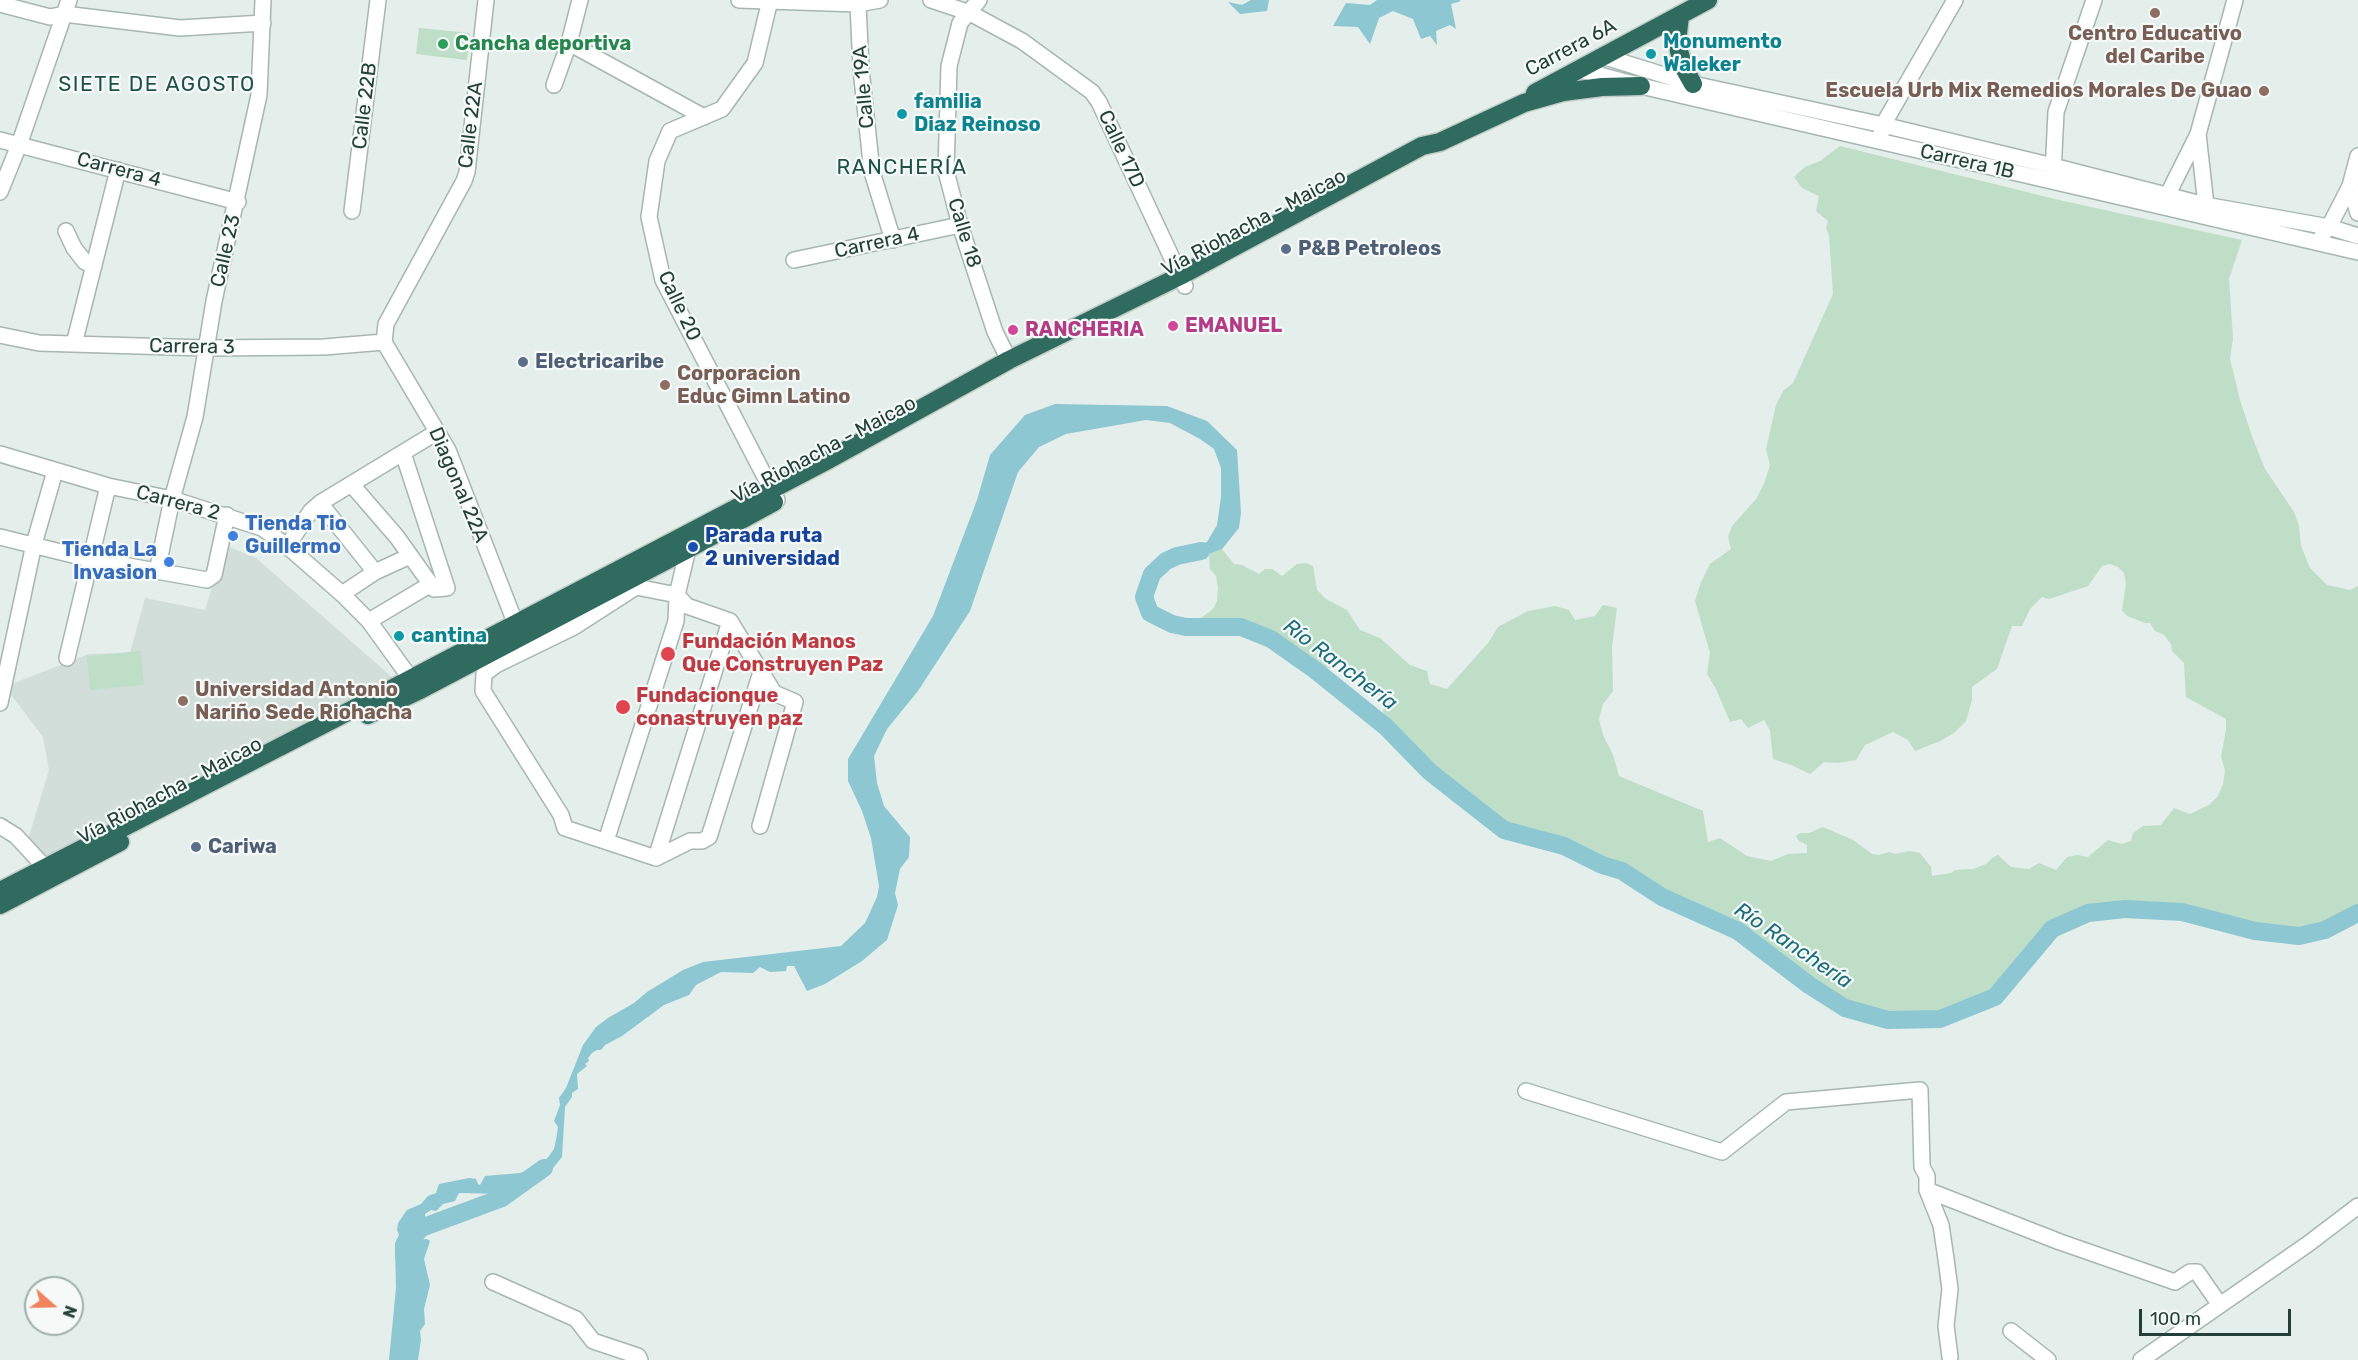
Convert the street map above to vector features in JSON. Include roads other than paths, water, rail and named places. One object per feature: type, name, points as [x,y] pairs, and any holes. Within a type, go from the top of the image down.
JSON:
[{"type":"highway","name":"Carrera 6A","points":[[1488,119],[1708,0]]},
{"type":"highway","points":[[1680,15],[1679,51],[1692,84]]},
{"type":"highway","points":[[1488,119],[1524,104],[1563,92],[1602,87],[1641,86]]},
{"type":"highway","name":"Vía Riohacha - Maicao","points":[[0,905],[50,872],[415,685],[1183,281],[1429,155],[1440,142],[1488,119]]},
{"type":"highway","name":"Vía Riohacha - Maicao","points":[[831,465],[1010,360],[1183,281]]},
{"type":"highway","name":"Vía Riohacha - Maicao","points":[[0,891],[50,872]]},
{"type":"street","name":"Calle 23","points":[[158,571],[172,499],[195,417],[214,302],[260,95],[263,0]]},
{"type":"street","name":"Calle 22B","points":[[352,211],[378,0]]},
{"type":"street","name":"Calle 22A","points":[[384,342],[386,324],[467,172],[486,0]]},
{"type":"street","points":[[554,85],[569,43],[580,0]]},
{"type":"street","points":[[739,0],[858,4],[880,0]]},
{"type":"street","name":"Calle 17D","points":[[931,0],[974,7],[1092,92],[1183,281]]},
{"type":"street","points":[[1879,141],[1883,125],[1955,0]]},
{"type":"street","points":[[2052,182],[2056,112],[2094,0]]},
{"type":"street","points":[[2165,202],[2198,134],[2235,0]]},
{"type":"street","name":"Calle 20","points":[[770,1],[755,63],[722,109],[670,131],[657,161],[649,217],[663,280],[774,495]]},
{"type":"street","points":[[0,4],[50,17],[66,7],[180,28],[263,23]]},
{"type":"street","name":"Calle 19A","points":[[858,4],[861,69],[872,172],[893,240]]},
{"type":"street","points":[[0,192],[19,145],[66,7]]},
{"type":"street","name":"Calle 18","points":[[974,7],[960,23],[949,66],[946,171],[960,225],[995,332],[1010,360]]},
{"type":"street","points":[[569,43],[704,117]]},
{"type":"street","name":"Carrera 1B","points":[[1602,56],[1692,84],[1883,125],[2053,166],[2165,202]]},
{"type":"street","name":"Carrera 1B","points":[[1577,69],[2052,182],[2207,211],[2358,252]]},
{"type":"street","points":[[2198,134],[2207,211]]},
{"type":"street","name":"Carrera 4","points":[[0,140],[238,202]]},
{"type":"street","points":[[2315,242],[2329,227],[2350,186],[2358,156]]},
{"type":"street","points":[[75,344],[118,170]]},
{"type":"street","points":[[2350,186],[2358,213]]},
{"type":"street","name":"Carrera 1B","points":[[2207,211],[2329,227],[2358,236]]},
{"type":"street","name":"Carrera 4","points":[[794,260],[960,225]]},
{"type":"street","points":[[66,231],[74,248],[85,262],[94,266]]},
{"type":"street","name":"Carrera 3","points":[[0,335],[39,343],[206,348],[324,347],[384,342]]},
{"type":"street","name":"Diagonal 22A","points":[[384,342],[448,450],[518,631]]},
{"type":"street","points":[[287,546],[311,511],[320,504],[437,432]]},
{"type":"street","points":[[352,485],[434,589],[447,588],[403,453]]},
{"type":"street","name":"Carrera 2","points":[[1,457],[108,486],[172,499],[262,528],[287,546],[369,621],[415,685]]},
{"type":"street","points":[[0,703],[2,684],[34,544],[55,471]]},
{"type":"street","points":[[67,658],[108,486]]},
{"type":"street","points":[[320,504],[375,572]]},
{"type":"street","points":[[0,537],[89,559],[207,580],[214,575],[227,515]]},
{"type":"street","points":[[606,841],[676,621],[676,595],[685,543]]},
{"type":"street","points":[[342,594],[375,572],[410,556]]},
{"type":"street","points":[[369,621],[431,584]]},
{"type":"street","points":[[760,826],[795,702],[774,693],[730,621],[687,606],[676,595],[636,587],[574,627],[484,674],[483,691],[561,814],[565,828],[656,858],[690,841],[702,841],[709,837],[761,672]]},
{"type":"street","points":[[656,858],[730,621]]},
{"type":"street","points":[[0,826],[16,836],[50,872]]},
{"type":"street","points":[[1526,1091],[1722,1152],[1786,1102],[1920,1090],[1922,1167],[1927,1176],[1928,1190],[1941,1225],[1950,1289],[1946,1326],[1950,1357]]},
{"type":"street","points":[[1928,1190],[2060,1242],[2175,1282],[2190,1272],[2197,1272],[2220,1305]]},
{"type":"street","points":[[2141,1360],[2358,1206]]},
{"type":"street","points":[[493,1282],[576,1319],[593,1341],[638,1356],[640,1360]]},
{"type":"street","points":[[2011,1331],[2048,1360]]},
{"type":"water","points":[[1251,0],[1269,0],[1267,11],[1240,14],[1228,2],[1242,5]]},
{"type":"water","points":[[1377,0],[1459,0],[1461,1],[1451,4],[1456,29],[1450,25],[1436,31],[1437,45],[1430,36],[1421,39],[1413,19],[1393,11],[1379,18],[1370,44],[1358,27],[1333,26],[1346,3],[1370,5]]},
{"type":"water","points":[[1055,404],[1167,406],[1207,421],[1237,450],[1241,513],[1239,528],[1222,549],[1198,558],[1177,556],[1192,547],[1207,542],[1217,525],[1221,497],[1221,468],[1214,449],[1170,423],[1146,420],[1066,434],[1039,447],[1018,472],[970,611],[918,691],[887,729],[874,756],[877,783],[884,806],[910,837],[909,857],[900,869],[895,893],[898,905],[887,940],[862,961],[825,984],[807,991],[794,966],[787,966],[786,971],[770,972],[760,967],[753,973],[721,972],[696,985],[689,995],[664,1005],[601,1050],[592,1053],[585,1064],[587,1066],[577,1074],[578,1089],[572,1093],[565,1107],[562,1157],[544,1179],[529,1183],[522,1182],[511,1189],[506,1186],[505,1189],[509,1193],[504,1194],[459,1193],[455,1201],[443,1204],[436,1211],[431,1210],[425,1214],[425,1219],[415,1227],[414,1235],[417,1240],[430,1241],[424,1259],[430,1285],[424,1309],[425,1324],[420,1331],[418,1360],[389,1360],[396,1288],[395,1243],[399,1235],[398,1223],[407,1210],[421,1204],[428,1196],[436,1193],[439,1184],[469,1178],[476,1179],[480,1185],[485,1176],[520,1173],[546,1160],[554,1149],[556,1140],[558,1127],[554,1121],[560,1105],[559,1098],[566,1088],[583,1045],[596,1027],[683,970],[703,962],[841,946],[865,923],[877,897],[879,886],[871,838],[848,781],[848,759],[933,616],[977,500],[990,455],[1025,415]]},
{"type":"waterway","name":"Río Ranchería","points":[[1201,551],[1166,561],[1152,574],[1144,597],[1150,613],[1172,624],[1186,627],[1241,627],[1271,639],[1315,670],[1386,727],[1430,772],[1504,830],[1564,846],[1602,865],[1622,871],[1662,897],[1738,931],[1809,985],[1845,1008],[1888,1020],[1940,1019],[1995,997],[2052,929],[2088,913],[2125,909],[2182,912],[2255,931],[2299,936],[2325,930],[2358,913]]},
{"type":"waterway","name":"Río Ranchería","points":[[404,1257],[404,1249],[421,1228],[502,1198],[544,1168]]},
{"type":"place","name":"Centro Educativo del Caribe","points":[[2155,13]]},
{"type":"place","name":"Cancha deportiva","points":[[443,44]]},
{"type":"place","name":"Monumento Waleker","points":[[1651,54]]},
{"type":"place","name":"Escuela Urb Mix Remedios Morales De Guao","points":[[2264,91]]},
{"type":"place","name":"familia Diaz Reinoso","points":[[902,114]]},
{"type":"place","name":"P&B Petroleos","points":[[1286,249]]},
{"type":"place","name":"EMANUEL","points":[[1173,326]]},
{"type":"place","name":"RANCHERIA","points":[[1013,330]]},
{"type":"place","name":"Electricaribe","points":[[523,362]]},
{"type":"place","name":"Corporacion Educ Gimn Latino","points":[[665,385]]},
{"type":"place","name":"Tienda Tio Guillermo","points":[[233,536]]},
{"type":"place","name":"Parada ruta 2 universidad","points":[[693,547]]},
{"type":"place","name":"Tienda La Invasion","points":[[169,562]]},
{"type":"place","name":"cantina","points":[[399,636]]},
{"type":"place","name":"Fundación Manos Que Construyen Paz","points":[[668,654]]},
{"type":"place","name":"Universidad Antonio Nariño Sede Riohacha","points":[[183,701]]},
{"type":"place","name":"Fundacionque conastruyen paz","points":[[623,707]]},
{"type":"place","name":"Cariwa","points":[[196,847]]},
{"type":"district","name":"SIETE DE AGOSTO","points":[[157,85]]},
{"type":"district","name":"RANCHERÍA","points":[[902,168]]}]
